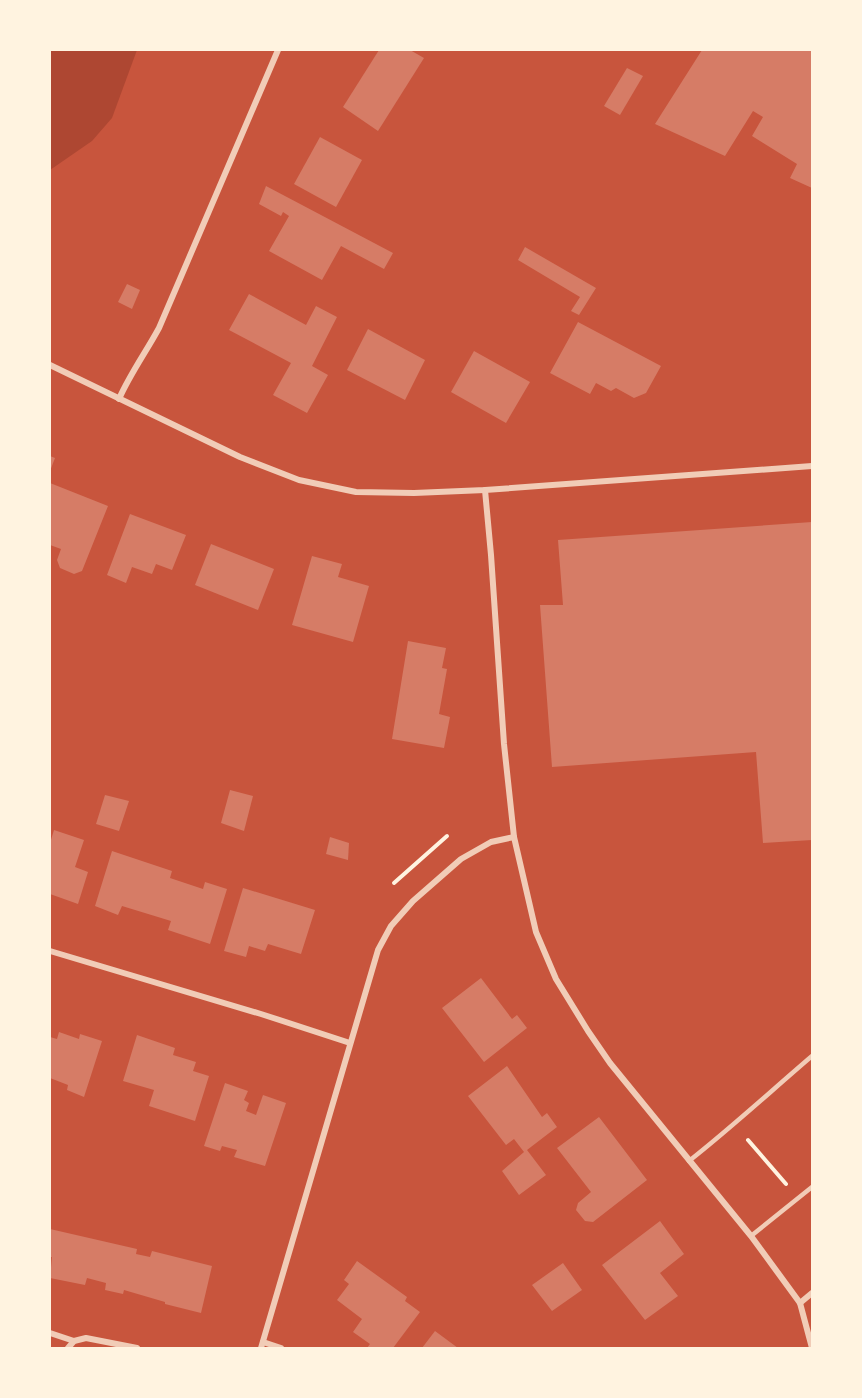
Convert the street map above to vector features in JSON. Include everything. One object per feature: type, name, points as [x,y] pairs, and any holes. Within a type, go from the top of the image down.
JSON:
[{"type":"street","points":[[119,399],[129,376],[146,354],[159,328],[278,50]]},
{"type":"street","points":[[50,364],[240,457],[299,480],[356,492],[414,493],[485,490],[813,466]]},
{"type":"street","points":[[485,490],[504,744],[514,837],[536,932],[556,979],[610,1063],[751,1236],[800,1303],[812,1348]]},
{"type":"street","points":[[281,1348],[262,1346],[378,950],[391,926],[413,901],[461,859],[491,842],[514,837]]},
{"type":"street","points":[[50,951],[350,1043]]},
{"type":"street","points":[[800,1303],[813,1293]]},
{"type":"street","points":[[50,1333],[74,1341],[86,1338],[137,1348]]},
{"type":"street","points":[[68,1348],[74,1341]]},
{"type":"lane","points":[[689,1161],[813,1056]]},
{"type":"lane","points":[[751,1236],[813,1187]]},
{"type":"path","points":[[394,883],[447,836]]},
{"type":"path","points":[[746,1137],[790,1189]]},
{"type":"shaded area","points":[[50,50],[137,50],[112,118],[92,141],[50,170]]},
{"type":"building","points":[[379,50],[410,50],[424,58],[378,131],[343,107]]},
{"type":"building","points":[[702,50],[812,50],[812,188],[790,178],[797,164],[752,136],[763,117],[753,111],[725,156],[655,124]]},
{"type":"building","points":[[627,68],[643,76],[620,115],[604,106]]},
{"type":"building","points":[[320,137],[362,160],[336,207],[294,184]]},
{"type":"building","points":[[266,186],[393,253],[384,269],[341,246],[322,280],[269,251],[289,216],[283,212],[281,216],[259,204]]},
{"type":"building","points":[[525,247],[596,288],[579,315],[571,311],[580,297],[518,260]]},
{"type":"building","points":[[127,284],[140,290],[132,309],[118,302]]},
{"type":"building","points":[[249,294],[306,325],[316,306],[337,317],[312,366],[328,375],[307,413],[273,395],[291,363],[229,330]]},
{"type":"building","points":[[578,322],[661,366],[646,393],[634,398],[616,388],[611,391],[596,383],[590,394],[550,373]]},
{"type":"building","points":[[368,329],[425,360],[405,400],[347,370]]},
{"type":"building","points":[[474,351],[530,382],[506,423],[451,392]]},
{"type":"building","points":[[50,456],[55,458],[50,471]]},
{"type":"building","points":[[50,483],[108,506],[82,571],[74,574],[60,568],[57,560],[61,549],[50,545]]},
{"type":"building","points":[[130,514],[186,535],[172,570],[156,564],[152,574],[132,567],[126,583],[107,575]]},
{"type":"building","points":[[812,522],[812,840],[763,843],[756,752],[552,767],[540,605],[563,605],[558,540]]},
{"type":"building","points":[[211,544],[274,569],[258,610],[195,585]]},
{"type":"building","points":[[312,556],[342,564],[338,577],[369,586],[353,642],[292,625]]},
{"type":"building","points":[[408,641],[446,648],[442,668],[447,669],[439,714],[450,717],[444,748],[392,739]]},
{"type":"building","points":[[230,790],[253,796],[244,831],[221,823]]},
{"type":"building","points":[[105,795],[129,801],[119,831],[96,824]]},
{"type":"building","points":[[54,830],[84,840],[75,867],[88,872],[78,904],[50,894],[50,843]]},
{"type":"building","points":[[330,837],[349,843],[348,860],[326,854]]},
{"type":"building","points":[[112,851],[172,871],[170,878],[203,889],[205,882],[227,889],[210,944],[168,930],[171,921],[122,906],[118,915],[95,906]]},
{"type":"building","points":[[243,888],[315,910],[301,954],[268,944],[265,951],[249,946],[246,957],[224,951]]},
{"type":"building","points":[[481,978],[512,1019],[517,1015],[527,1028],[484,1062],[442,1008]]},
{"type":"building","points":[[59,1032],[79,1039],[80,1034],[102,1041],[84,1097],[67,1090],[68,1085],[50,1078],[50,1037],[57,1039]]},
{"type":"building","points":[[137,1035],[175,1048],[173,1055],[196,1062],[193,1071],[209,1076],[195,1121],[149,1106],[154,1090],[123,1081]]},
{"type":"building","points":[[507,1066],[542,1117],[547,1113],[557,1127],[527,1150],[546,1175],[519,1195],[502,1171],[524,1152],[514,1139],[506,1145],[468,1096]]},
{"type":"building","points":[[225,1083],[248,1091],[244,1100],[249,1103],[246,1111],[256,1115],[263,1095],[286,1103],[265,1166],[234,1157],[237,1150],[222,1146],[220,1151],[204,1146]]},
{"type":"building","points":[[599,1117],[647,1180],[593,1222],[585,1221],[576,1210],[578,1203],[591,1192],[557,1148]]},
{"type":"building","points":[[660,1221],[684,1254],[660,1273],[678,1296],[645,1320],[602,1265]]},
{"type":"building","points":[[50,1229],[137,1249],[136,1254],[150,1257],[152,1251],[212,1266],[201,1313],[124,1290],[123,1294],[105,1290],[106,1283],[87,1278],[85,1285],[50,1278],[52,1257],[50,1257]]},
{"type":"building","points":[[357,1261],[407,1297],[405,1301],[420,1312],[393,1348],[367,1348],[370,1344],[353,1332],[362,1319],[337,1300],[349,1284],[344,1280]]},
{"type":"building","points":[[563,1263],[582,1290],[552,1311],[532,1285]]},
{"type":"building","points":[[435,1331],[458,1348],[422,1348]]}]
